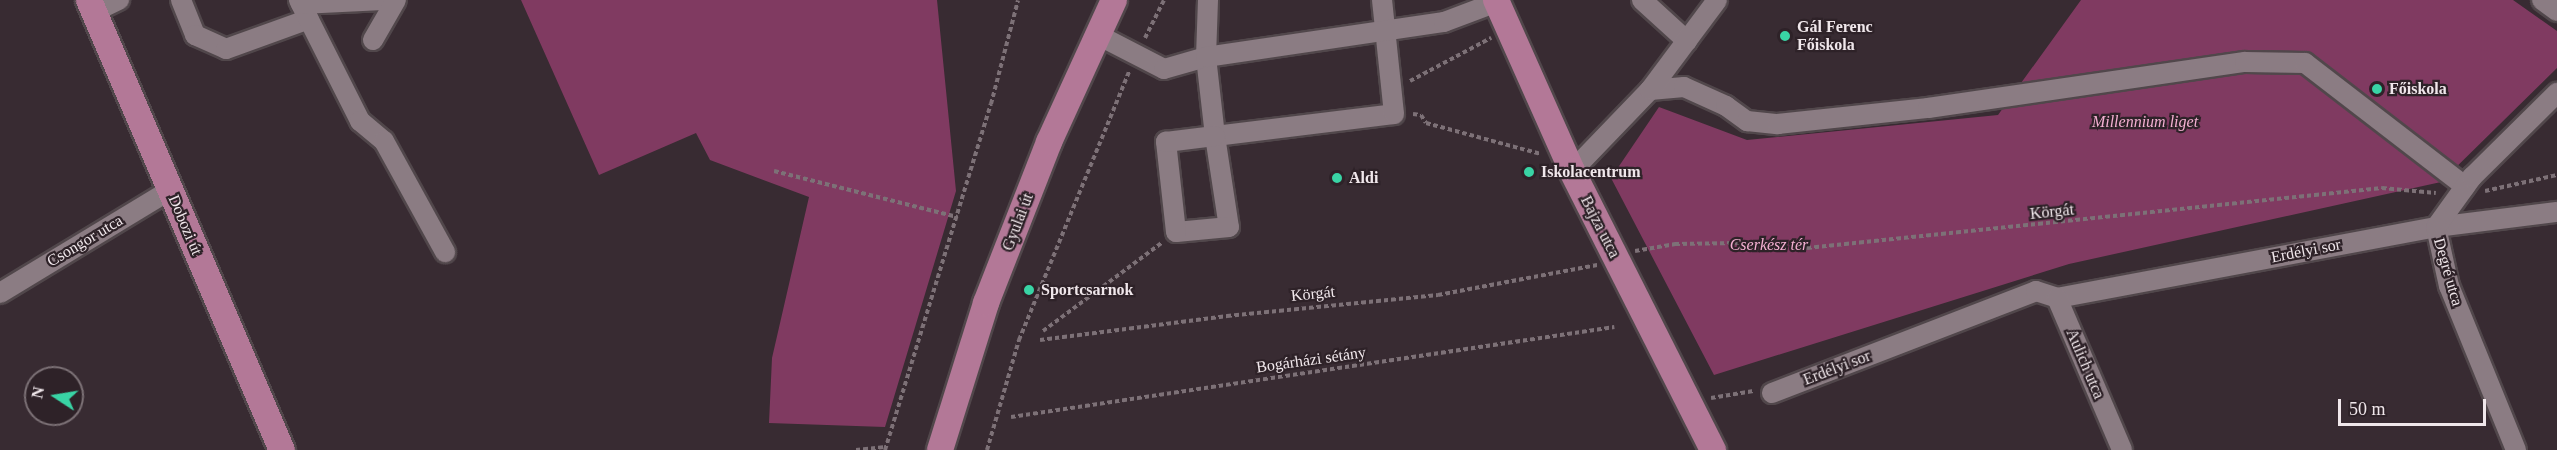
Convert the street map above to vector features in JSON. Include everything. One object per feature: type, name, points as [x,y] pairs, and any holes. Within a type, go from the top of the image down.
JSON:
[{"type":"main road","name":"Gyulai út","points":[[940,450],[986,303],[1049,142],[1114,0]]},
{"type":"main road","name":"Bajza utca","points":[[1496,1],[1570,166],[1713,450]]},
{"type":"main road","name":"Dobozi út","points":[[91,6],[282,450]]},
{"type":"street","points":[[91,6],[119,0]]},
{"type":"street","points":[[181,0],[195,35],[226,49],[303,8],[383,0]]},
{"type":"street","points":[[373,40],[396,0]]},
{"type":"street","points":[[1208,0],[1206,57],[1215,136],[1229,227],[1176,232],[1166,142],[1215,136],[1394,114],[1387,28],[1382,0]]},
{"type":"street","points":[[1642,0],[1687,41]]},
{"type":"street","points":[[1570,166],[1650,90],[1717,0]]},
{"type":"street","points":[[2542,0],[2557,11]]},
{"type":"street","points":[[1098,35],[1135,57],[1164,69],[1206,57],[1387,28],[1444,22],[1496,1]]},
{"type":"street","points":[[303,8],[360,121],[384,141],[445,252]]},
{"type":"street","points":[[1650,90],[1684,87],[1726,106],[1747,121],[1778,124],[1928,108],[2245,62],[2305,63],[2465,186]]},
{"type":"street","name":"Degré utca","points":[[2516,450],[2449,286],[2436,227],[2465,186],[2557,93]]},
{"type":"street","name":"Csongor utca","points":[[0,293],[170,190]]},
{"type":"street","name":"Erdélyi sor","points":[[1772,393],[2036,291],[2057,298],[2436,227],[2557,212]]},
{"type":"street","name":"Aulich utca","points":[[2057,298],[2122,450]]},
{"type":"path","points":[[855,450],[886,448],[957,217],[1018,0]]},
{"type":"path","points":[[987,450],[1019,340],[1135,57],[1164,0]]},
{"type":"path","points":[[1392,90],[1466,49],[1509,30]]},
{"type":"path","points":[[1394,114],[1421,115],[1426,123],[1570,166]]},
{"type":"path","points":[[774,171],[957,217]]},
{"type":"path","points":[[2503,187],[2557,175]]},
{"type":"path","name":"Körgát","points":[[1675,244],[1738,243],[1807,248],[2382,188],[2432,192]]},
{"type":"path","points":[[1043,331],[1176,232]]},
{"type":"path","name":"Körgát","points":[[1040,340],[1438,295],[1568,273]]},
{"type":"path","name":"Bogárházi sétány","points":[[1011,417],[1614,327]]},
{"type":"path","points":[[1691,406],[1731,393],[1772,393]]},
{"type":"green space","points":[[521,0],[937,0],[956,191],[885,427],[769,423],[772,358],[809,197],[710,160],[696,133],[599,175]]},
{"type":"green space","points":[[2081,0],[2513,0],[2557,31],[2557,68],[2441,182],[2069,264],[1714,375],[1611,178],[1659,107],[1747,140],[1998,115]]},
{"type":"place","name":"Gál Ferenc Főiskola","points":[[1785,36]]},
{"type":"place","name":"Főiskola","points":[[2377,89]]},
{"type":"place","name":"Iskolacentrum","points":[[1529,172]]},
{"type":"place","name":"Aldi","points":[[1337,178]]},
{"type":"place","name":"Sportcsarnok","points":[[1029,290]]},
{"type":"park label","name":"Millennium liget","points":[[2145,122]]},
{"type":"park label","name":"Cserkész tér","points":[[1769,245]]}]
